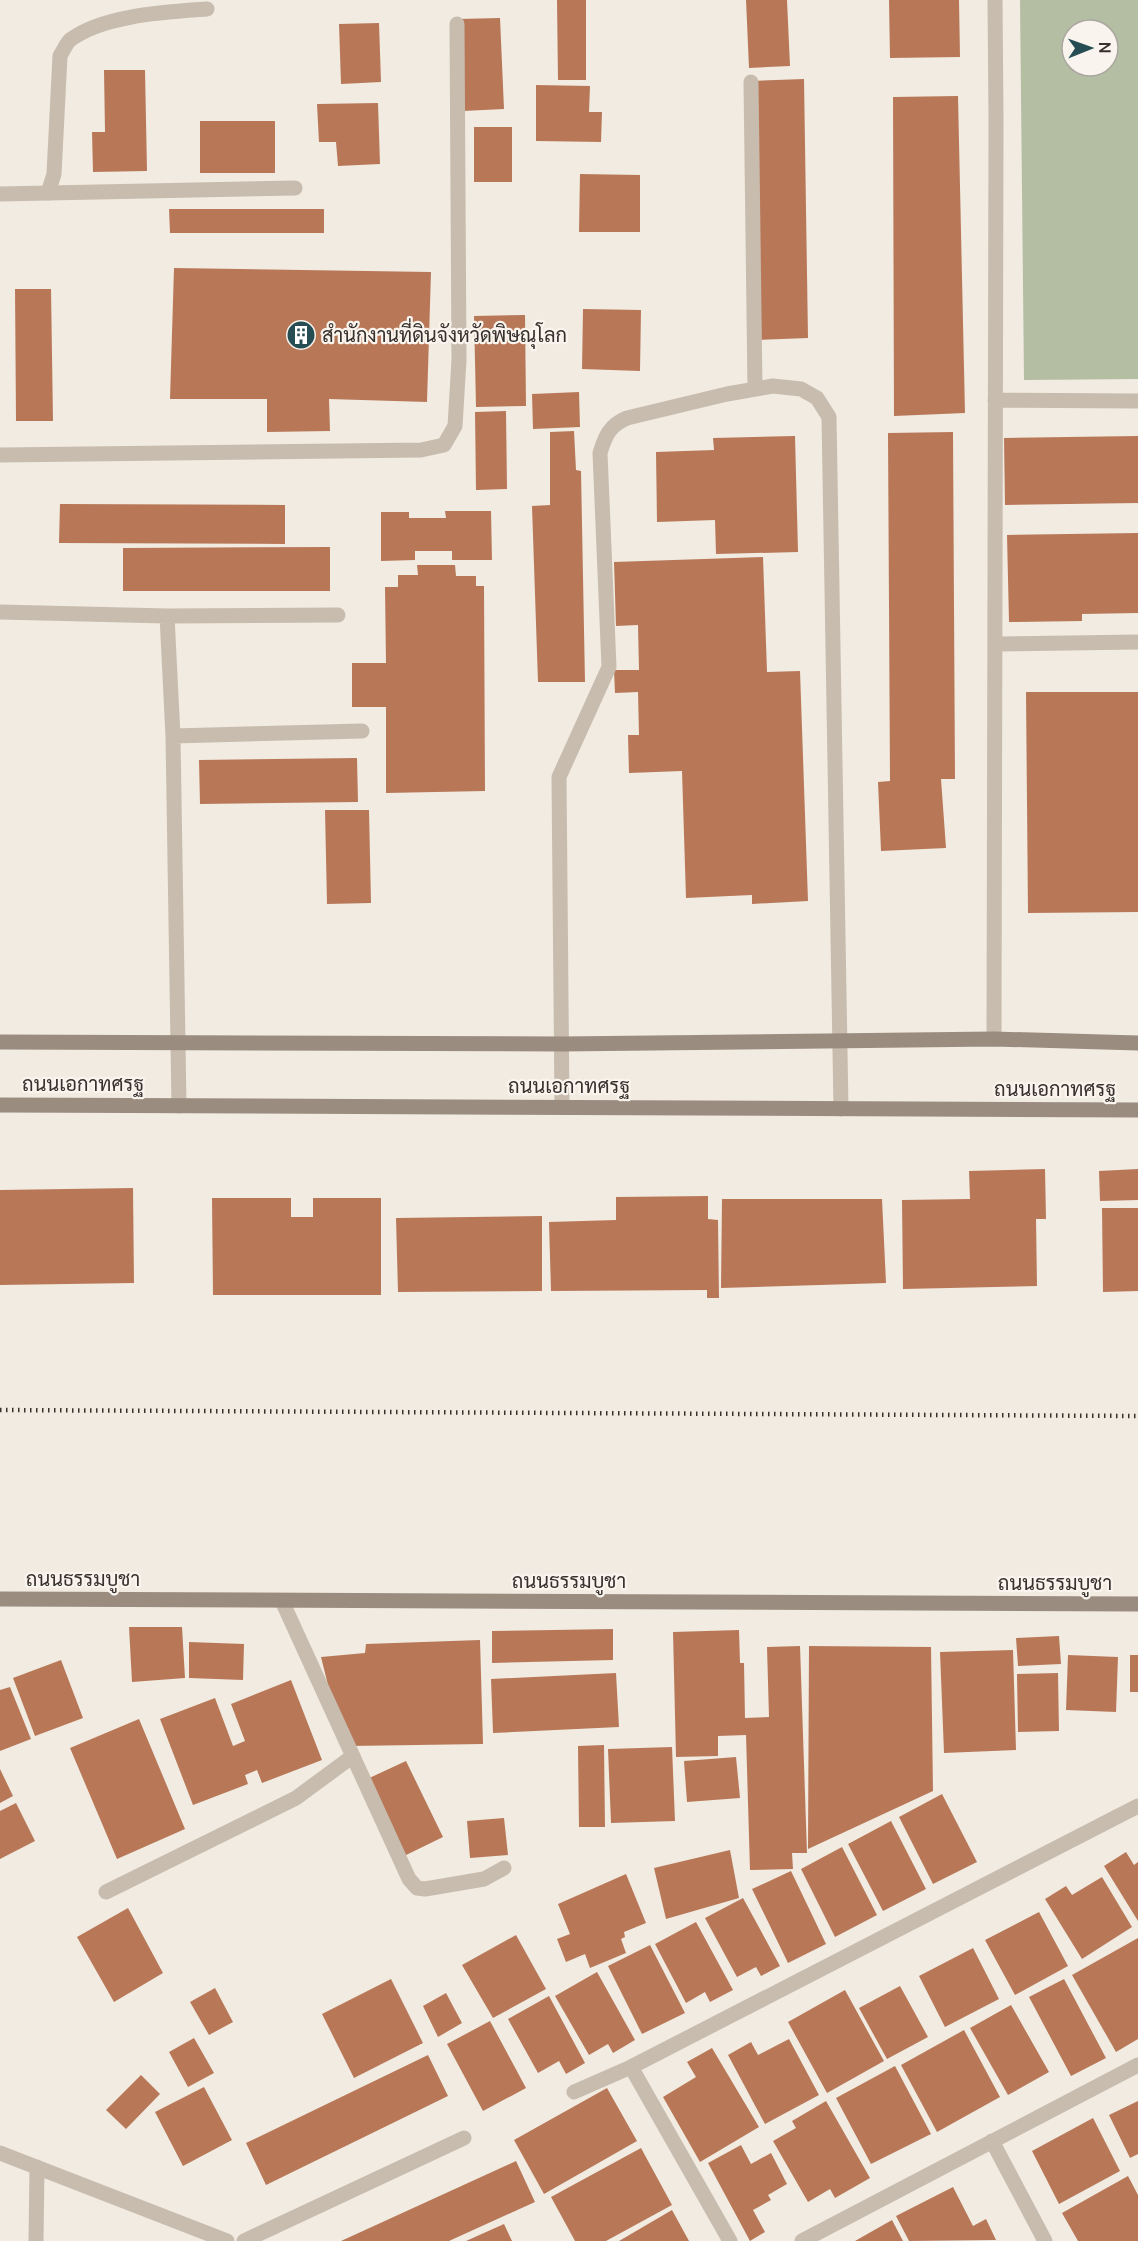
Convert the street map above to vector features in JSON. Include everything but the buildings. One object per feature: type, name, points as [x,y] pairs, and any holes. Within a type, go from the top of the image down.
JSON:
[{"type":"main road","points":[[0,1042],[562,1044],[994,1039],[1138,1043]]},
{"type":"main road","name":"ถนนเอกาทศรฐ","points":[[0,1105],[1138,1110]]},
{"type":"main road","name":"ถนนธรรมบูชา","points":[[0,1599],[1138,1604]]},
{"type":"street","points":[[994,1039],[995,0]]},
{"type":"street","points":[[48,193],[54,174],[60,56],[69,41],[94,28],[144,14],[207,9]]},
{"type":"street","points":[[0,455],[421,450],[444,445],[455,426],[459,360],[457,24]]},
{"type":"street","points":[[751,82],[755,389]]},
{"type":"street","points":[[0,194],[295,188]]},
{"type":"street","points":[[562,1107],[559,777],[609,667],[600,453],[605,435],[616,422],[627,418],[727,394],[773,386],[801,390],[817,398],[829,417],[841,1109]]},
{"type":"street","points":[[995,400],[1138,401]]},
{"type":"street","points":[[0,612],[167,616],[338,615]]},
{"type":"street","points":[[167,616],[173,736],[179,1106]]},
{"type":"street","points":[[995,644],[1138,642]]},
{"type":"street","points":[[173,736],[362,731]]},
{"type":"street","points":[[282,1600],[409,1879],[417,1888],[447,1887],[484,1879],[504,1868]]},
{"type":"street","points":[[106,1892],[296,1798],[352,1756]]},
{"type":"street","points":[[574,2092],[631,2067],[1138,1806]]},
{"type":"street","points":[[802,2241],[1138,2065]]},
{"type":"street","points":[[631,2067],[730,2241]]},
{"type":"street","points":[[244,2241],[464,2138]]},
{"type":"street","points":[[992,2141],[1045,2241]]},
{"type":"street","points":[[0,2153],[226,2241]]},
{"type":"street","points":[[36,2241],[37,2167]]},
{"type":"green space","points":[[1020,0],[1138,0],[1138,379],[1024,380]]},
{"type":"railway","points":[[0,1410],[1138,1416]]},
{"type":"place","name":"สำนักงานที่ดินจังหวัดพิษณุโลก","points":[[301,335]]}]
